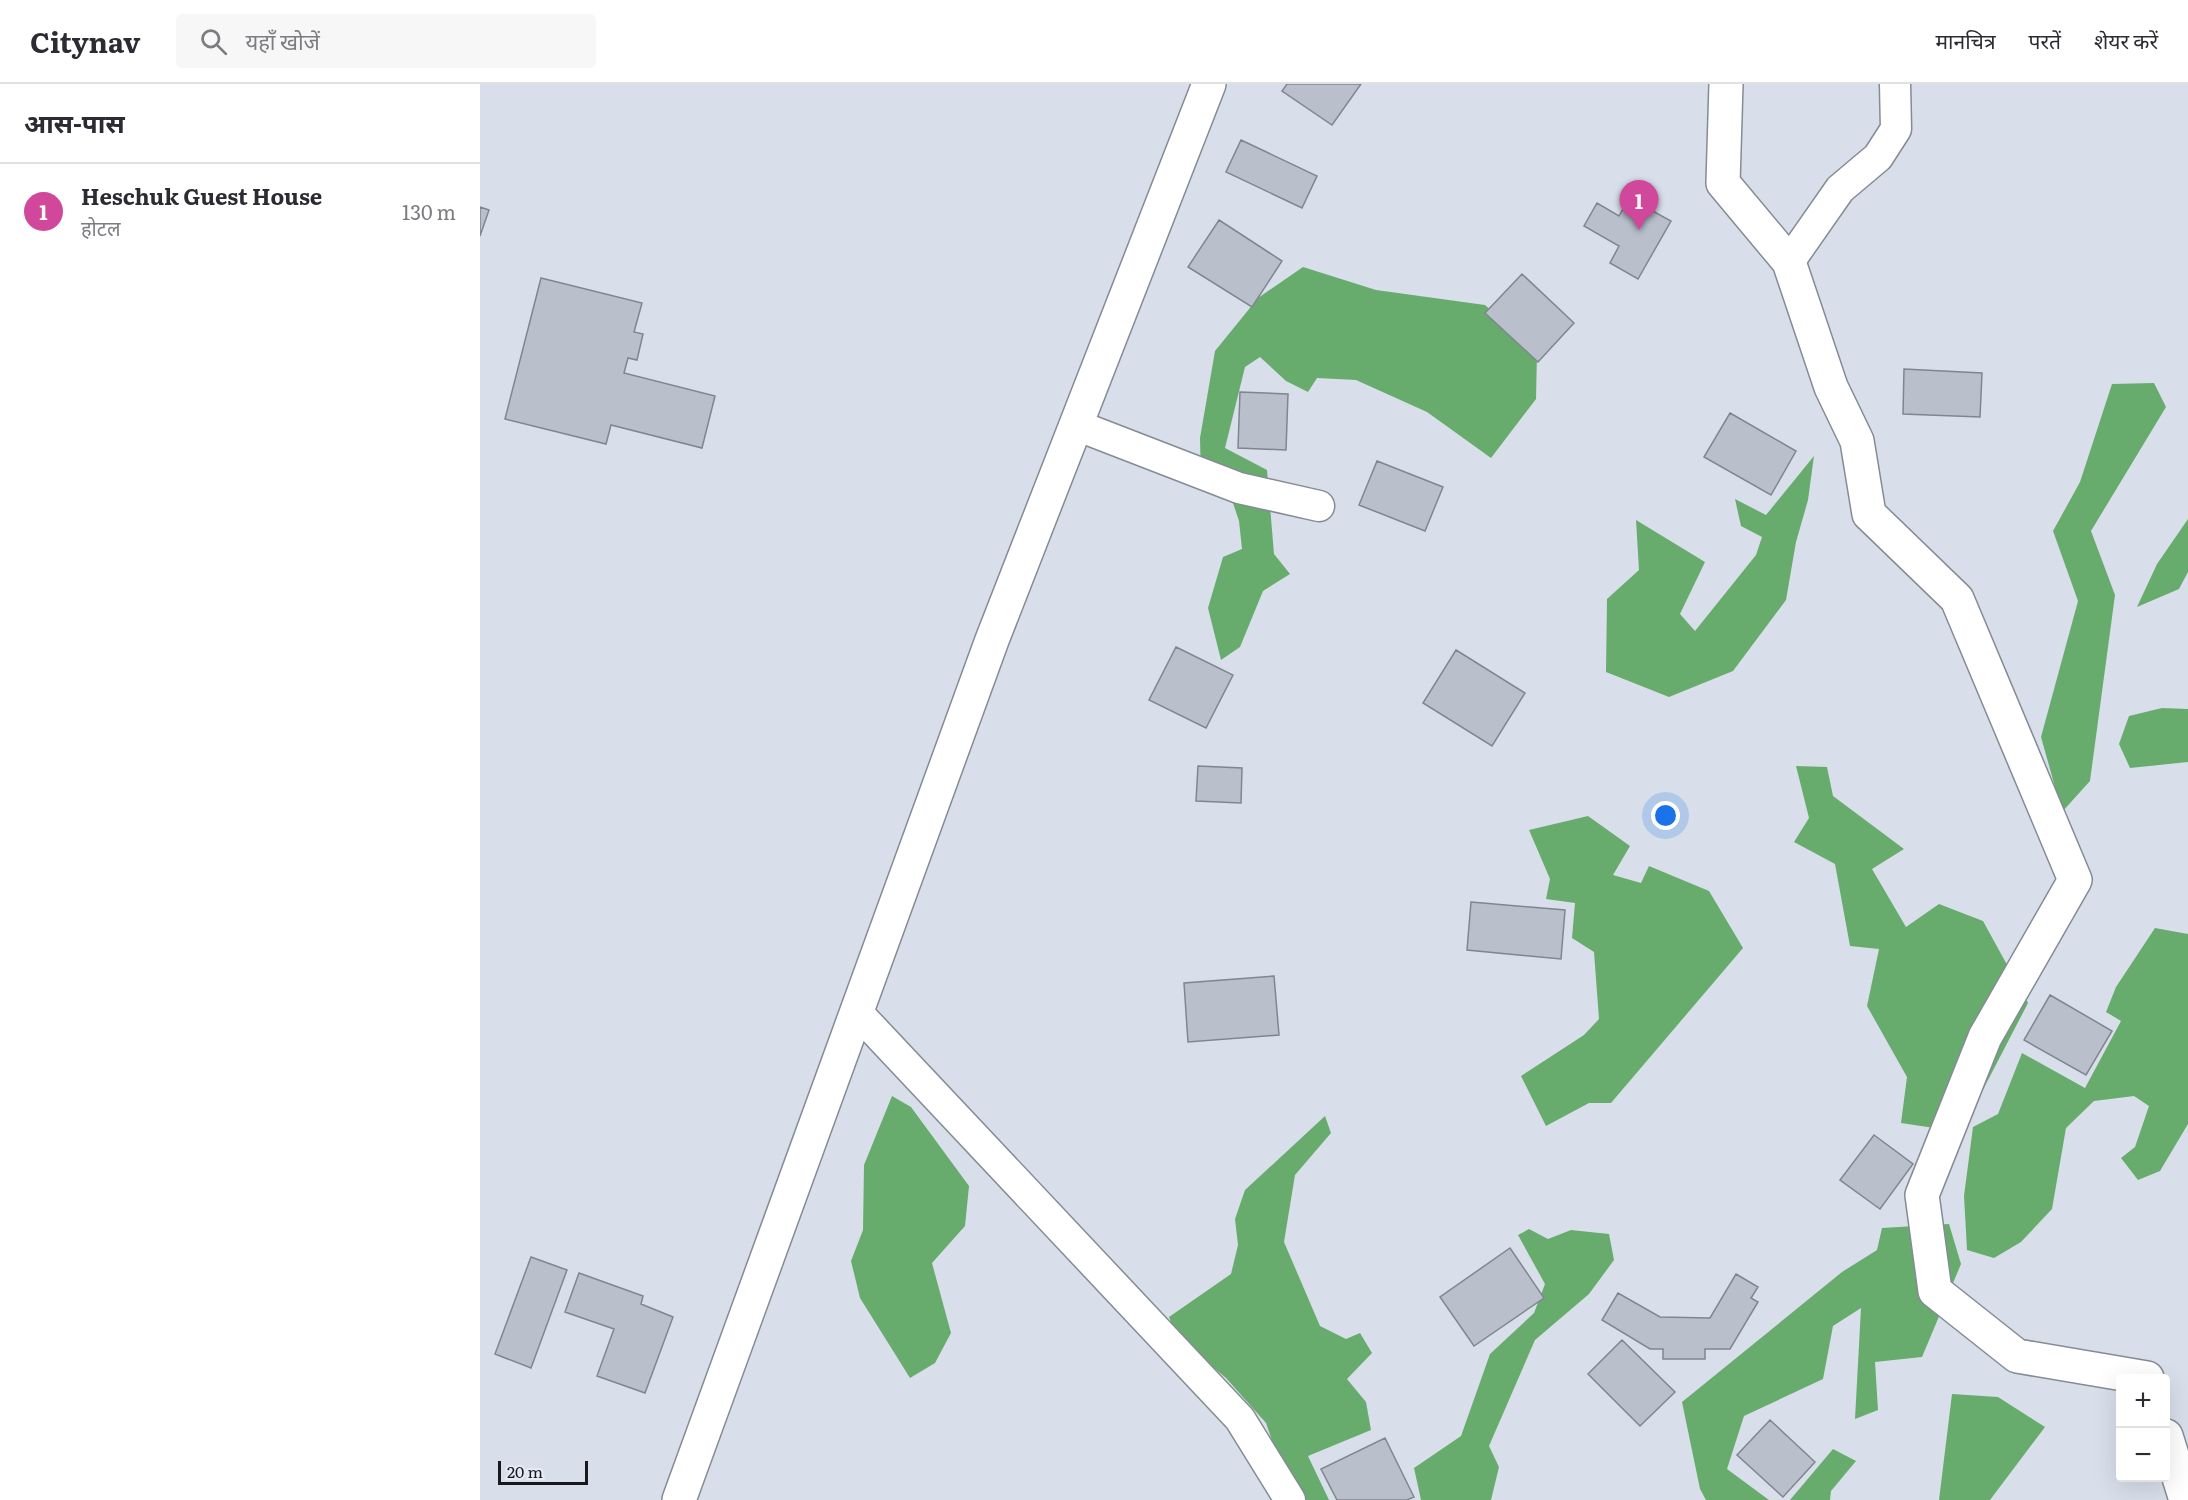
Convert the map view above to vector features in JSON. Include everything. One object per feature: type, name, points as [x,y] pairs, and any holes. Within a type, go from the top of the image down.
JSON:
[{"type":"main road","points":[[679,1500],[992,640],[1209,84]]},
{"type":"main road","points":[[1726,84],[1723,183],[1789,262],[1831,387],[1857,441],[1869,514],[1957,599],[2075,880],[1985,1037],[1922,1195],[1935,1291],[2017,1356],[2123,1374]]},
{"type":"main road","points":[[2170,1449],[2186,1500]]},
{"type":"street","points":[[1789,262],[1840,189],[1878,157],[1896,129],[1895,84]]},
{"type":"street","points":[[1076,425],[1239,488],[1319,506]]},
{"type":"street","points":[[856,1011],[1240,1419],[1290,1500]]},
{"type":"green space","points":[[1303,267],[1376,290],[1485,305],[1537,352],[1536,399],[1491,458],[1427,412],[1356,380],[1317,378],[1308,392],[1286,381],[1260,357],[1245,367],[1225,448],[1267,470],[1274,554],[1290,574],[1263,591],[1240,647],[1221,660],[1208,608],[1223,557],[1242,549],[1239,521],[1227,485],[1201,481],[1200,438],[1215,351],[1258,298]]},
{"type":"green space","points":[[2154,383],[2166,407],[2091,531],[2115,595],[2090,781],[2062,812],[2041,737],[2078,601],[2053,531],[2080,482],[2112,384]]},
{"type":"green space","points":[[1814,456],[1808,500],[1796,542],[1786,600],[1733,671],[1669,697],[1606,672],[1607,599],[1639,570],[1636,520],[1705,562],[1680,614],[1695,631],[1756,555],[1762,537],[1741,526],[1735,499],[1766,515]]},
{"type":"green space","points":[[2188,519],[2188,572],[2179,589],[2137,607],[2157,564]]},
{"type":"green space","points":[[2162,708],[2188,709],[2188,762],[2130,768],[2119,744],[2129,716]]},
{"type":"green space","points":[[1796,766],[1827,767],[1833,796],[1904,849],[1872,869],[1906,927],[1939,904],[1983,921],[2028,1003],[1961,1132],[1901,1123],[1907,1077],[1867,1006],[1879,949],[1850,946],[1835,864],[1794,842],[1809,818]]},
{"type":"green space","points":[[1588,816],[1630,846],[1613,875],[1641,883],[1649,866],[1709,891],[1743,948],[1611,1103],[1589,1103],[1546,1126],[1521,1076],[1584,1035],[1599,1019],[1594,952],[1572,938],[1575,903],[1546,899],[1550,879],[1529,830]]},
{"type":"green space","points":[[2155,928],[2188,934],[2188,1124],[2160,1171],[2138,1180],[2121,1158],[2135,1147],[2149,1106],[2134,1096],[2094,1101],[2066,1128],[2052,1209],[2021,1242],[1994,1258],[1967,1250],[1964,1196],[1973,1127],[1998,1114],[2022,1053],[2085,1088],[2121,1021],[2106,1012],[2116,987]]},
{"type":"green space","points":[[892,1096],[911,1107],[969,1186],[965,1226],[932,1263],[951,1333],[935,1363],[910,1378],[860,1298],[851,1261],[863,1230],[864,1165]]},
{"type":"green space","points":[[1325,1116],[1331,1133],[1295,1175],[1284,1242],[1320,1326],[1346,1339],[1360,1333],[1372,1353],[1347,1379],[1366,1402],[1371,1430],[1308,1456],[1329,1500],[1302,1500],[1280,1464],[1266,1423],[1226,1378],[1177,1337],[1169,1317],[1231,1274],[1238,1245],[1235,1219],[1245,1190]]},
{"type":"green space","points":[[1949,1224],[1961,1264],[1922,1357],[1875,1362],[1878,1410],[1855,1419],[1861,1308],[1833,1326],[1823,1379],[1744,1416],[1727,1469],[1769,1500],[1706,1500],[1700,1489],[1682,1402],[1842,1272],[1877,1250],[1882,1228]]},
{"type":"green space","points":[[1529,1229],[1548,1239],[1571,1230],[1609,1234],[1614,1260],[1589,1294],[1535,1340],[1489,1446],[1499,1467],[1491,1500],[1421,1500],[1414,1468],[1461,1436],[1490,1354],[1534,1313],[1545,1284],[1518,1235]]},
{"type":"green space","points":[[1952,1394],[1998,1397],[2045,1427],[1990,1500],[1939,1500]]},
{"type":"green space","points":[[1833,1449],[1856,1461],[1831,1491],[1830,1500],[1790,1500]]},
{"type":"building","points":[[1287,84],[1361,84],[1332,125],[1282,91]]},
{"type":"building","points":[[1241,140],[1317,176],[1302,208],[1226,172]]},
{"type":"building","points":[[1629,198],[1671,221],[1638,279],[1610,263],[1619,246],[1584,226],[1597,203],[1619,216]]},
{"type":"building","points":[[480,207],[489,210],[480,236]]},
{"type":"building","points":[[1219,220],[1282,261],[1252,307],[1188,267]]},
{"type":"building","points":[[1522,274],[1574,323],[1538,362],[1485,313]]},
{"type":"building","points":[[541,278],[642,303],[634,332],[643,334],[637,360],[628,358],[624,373],[715,396],[702,448],[611,425],[606,444],[505,419]]},
{"type":"building","points":[[1904,369],[1982,373],[1980,417],[1903,414]]},
{"type":"building","points":[[1240,392],[1288,394],[1286,450],[1238,448]]},
{"type":"building","points":[[1730,413],[1796,451],[1771,495],[1704,457]]},
{"type":"building","points":[[1377,461],[1443,487],[1425,531],[1359,505]]},
{"type":"building","points":[[1176,647],[1233,675],[1206,728],[1149,700]]},
{"type":"building","points":[[1456,650],[1525,693],[1492,746],[1423,703]]},
{"type":"building","points":[[1198,766],[1242,768],[1241,803],[1196,801]]},
{"type":"building","points":[[1471,902],[1565,910],[1561,959],[1467,950]]},
{"type":"building","points":[[1274,976],[1279,1035],[1188,1042],[1184,983]]},
{"type":"building","points":[[2050,995],[2112,1031],[2086,1075],[2024,1040]]},
{"type":"building","points":[[1874,1135],[1913,1164],[1880,1209],[1840,1180]]},
{"type":"building","points":[[1510,1248],[1544,1298],[1474,1346],[1440,1297]]},
{"type":"building","points":[[531,1257],[567,1270],[531,1368],[495,1354]]},
{"type":"building","points":[[579,1273],[643,1296],[641,1304],[673,1317],[645,1393],[597,1376],[614,1329],[565,1312]]},
{"type":"building","points":[[1736,1274],[1758,1287],[1751,1298],[1758,1302],[1730,1349],[1705,1349],[1705,1359],[1663,1359],[1663,1349],[1650,1349],[1602,1320],[1618,1293],[1660,1317],[1710,1318]]},
{"type":"building","points":[[1622,1340],[1675,1392],[1640,1426],[1588,1374]]},
{"type":"building","points":[[1770,1420],[1815,1462],[1783,1497],[1737,1455]]},
{"type":"building","points":[[1385,1438],[1414,1497],[1407,1500],[1337,1500],[1321,1469]]},
{"type":"place","name":"Heschuk Guest House","points":[[1639,230]]}]
